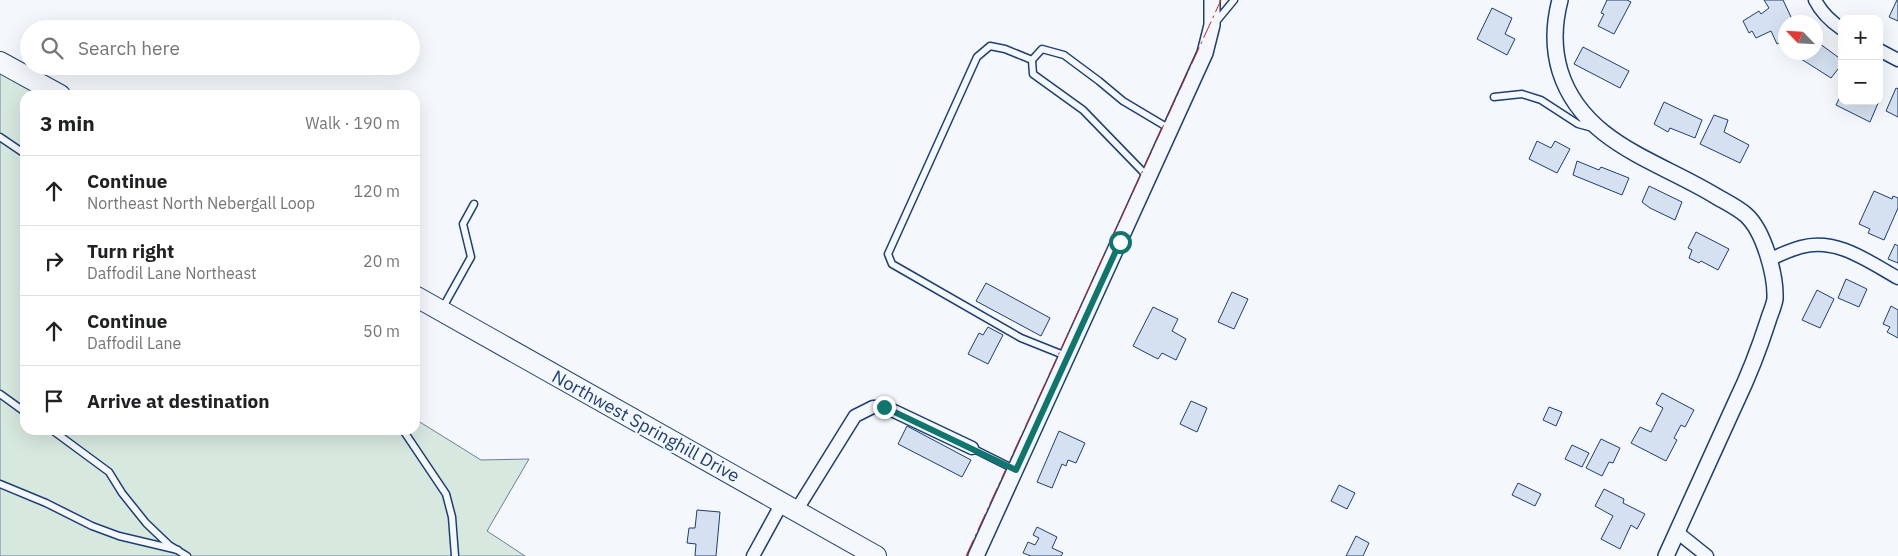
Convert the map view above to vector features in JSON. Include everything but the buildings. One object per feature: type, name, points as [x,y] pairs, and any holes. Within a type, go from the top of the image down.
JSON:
[{"type":"main road","points":[[0,62],[20,73]]},
{"type":"main road","points":[[24,75],[51,90]]},
{"type":"main road","name":"Northwest Springhill Drive","points":[[420,299],[876,556]]},
{"type":"street","points":[[976,556],[1205,53],[1212,25],[1212,0]]},
{"type":"street","points":[[1560,0],[1556,24],[1556,47],[1559,66],[1564,83],[1584,116],[1599,130],[1628,149],[1700,186],[1746,215],[1755,227],[1769,260],[1773,279],[1775,300],[1760,348],[1666,556]]},
{"type":"street","points":[[1815,0],[1819,8],[1838,26]]},
{"type":"street","points":[[1883,52],[1898,60]]},
{"type":"street","points":[[1769,260],[1801,247],[1815,244],[1829,245],[1856,255],[1898,278]]},
{"type":"street","points":[[753,556],[852,419],[868,408],[884,407],[972,448]]},
{"type":"street","points":[[1677,532],[1707,556]]},
{"type":"lane","points":[[1212,25],[1234,0]]},
{"type":"lane","points":[[1032,60],[1005,49],[990,46],[977,57],[888,254],[892,264],[1020,338],[1067,357]]},
{"type":"lane","points":[[1149,178],[1084,110],[1033,74],[1032,60],[1042,49],[1064,55],[1122,101],[1171,129]]},
{"type":"lane","points":[[1494,97],[1522,94],[1541,100],[1578,124],[1599,130]]},
{"type":"lane","points":[[0,137],[20,151]]},
{"type":"lane","points":[[442,310],[471,257],[463,224],[474,204]]},
{"type":"lane","points":[[0,394],[20,408]]},
{"type":"lane","points":[[59,435],[108,472],[122,494],[146,523],[169,546],[187,556]]},
{"type":"lane","points":[[406,435],[446,494],[452,517],[455,556]]},
{"type":"lane","points":[[972,448],[1016,470]]},
{"type":"lane","points":[[0,484],[46,503],[92,526],[119,536],[178,550]]},
{"type":"shaded area","points":[[0,71],[35,90],[20,90],[20,435],[420,435],[420,422],[481,460],[529,459],[487,531],[525,556],[0,556]]},
{"type":"power","points":[[966,556],[1221,0]]},
{"type":"route","points":[[884,407],[1016,470],[1120,242]]}]
